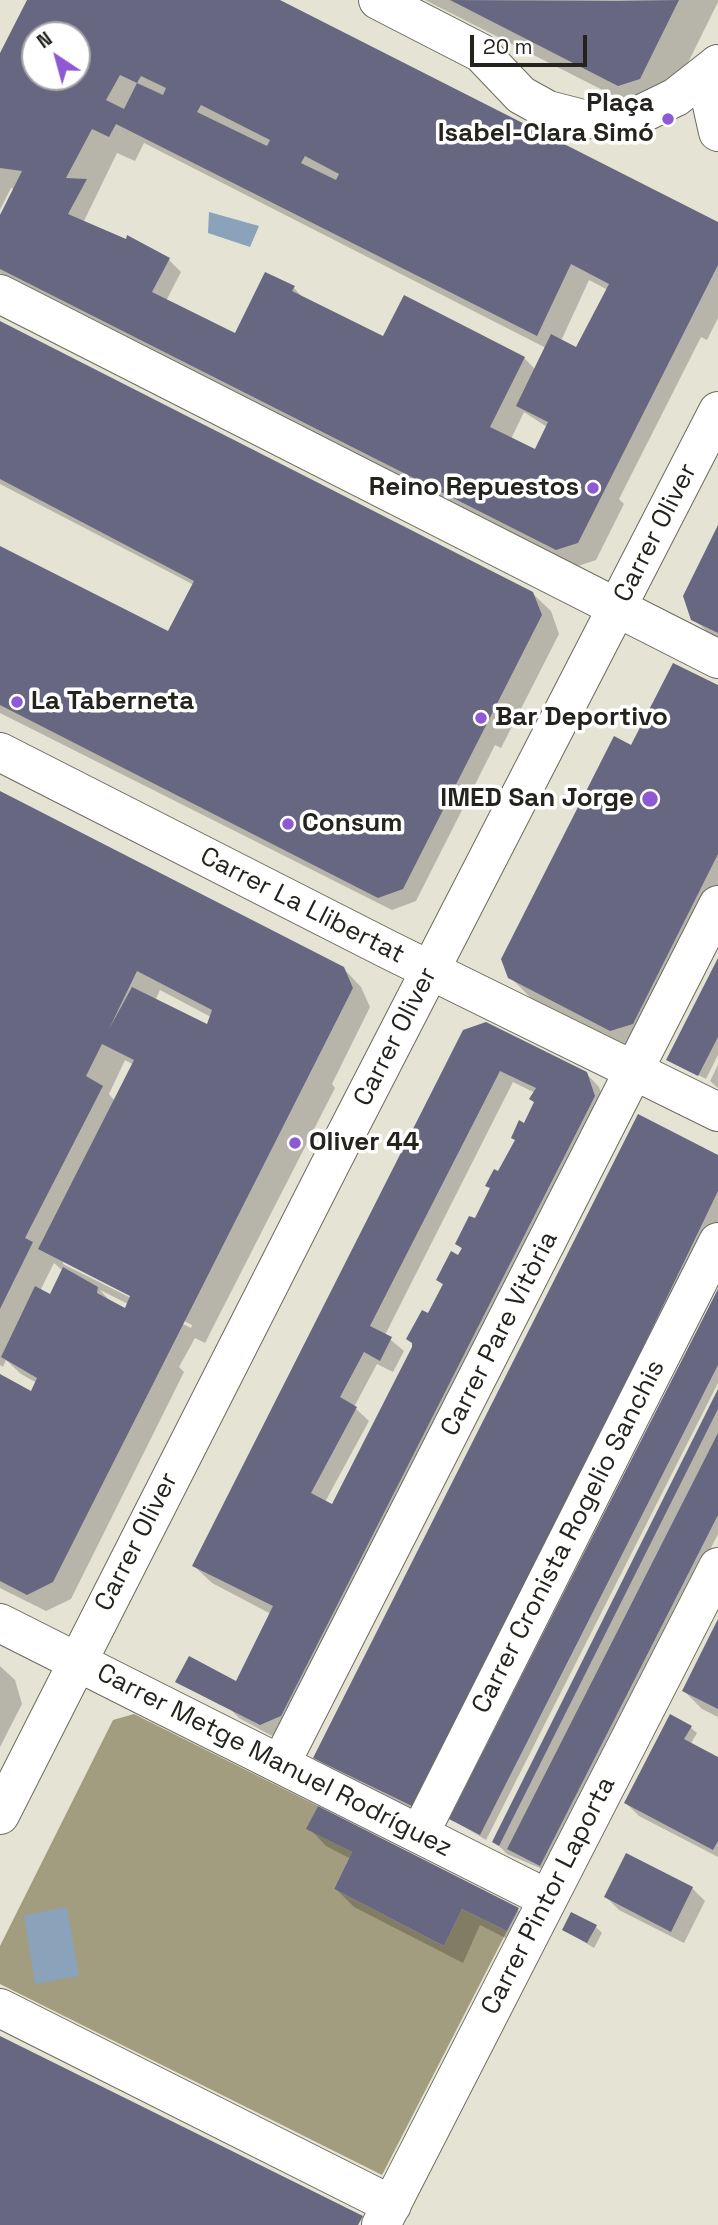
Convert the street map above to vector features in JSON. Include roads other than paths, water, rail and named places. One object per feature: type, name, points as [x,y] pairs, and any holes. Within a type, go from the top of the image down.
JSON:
[{"type":"street","points":[[378,0],[481,53],[521,95],[548,110],[583,119],[618,120],[639,115],[676,97],[718,64]]},
{"type":"street","points":[[718,64],[710,96],[713,121],[718,132]]},
{"type":"street","points":[[0,294],[718,659]]},
{"type":"street","name":"Carrer Oliver","points":[[0,1815],[718,411]]},
{"type":"street","name":"Carrer La Llibertat","points":[[0,752],[430,971],[718,1112]]},
{"type":"street","name":"Carrer Pare Vitòria","points":[[281,1763],[718,905]]},
{"type":"street","name":"Carrer Cronista Rogelio Sanchis","points":[[419,1832],[718,1242]]},
{"type":"street","name":"Carrer Pintor Laporta","points":[[386,2215],[718,1567]]},
{"type":"street","name":"Carrer Metge Manuel Rodríguez","points":[[0,1623],[548,1899]]},
{"type":"street","points":[[0,2008],[386,2215]]},
{"type":"water","points":[[209,212],[259,226],[250,247],[208,233]]},
{"type":"water","points":[[67,1907],[79,1976],[35,1984],[24,1915]]},
{"type":"place","name":"Plaça Isabel-Clara Simó","points":[[668,119]]},
{"type":"place","name":"Reino Repuestos","points":[[593,488]]},
{"type":"place","name":"La Taberneta","points":[[17,702]]},
{"type":"place","name":"Bar Deportivo","points":[[481,718]]},
{"type":"place","name":"IMED San Jorge","points":[[650,799]]},
{"type":"place","name":"Consum","points":[[288,824]]},
{"type":"place","name":"Oliver 44","points":[[295,1143]]}]
